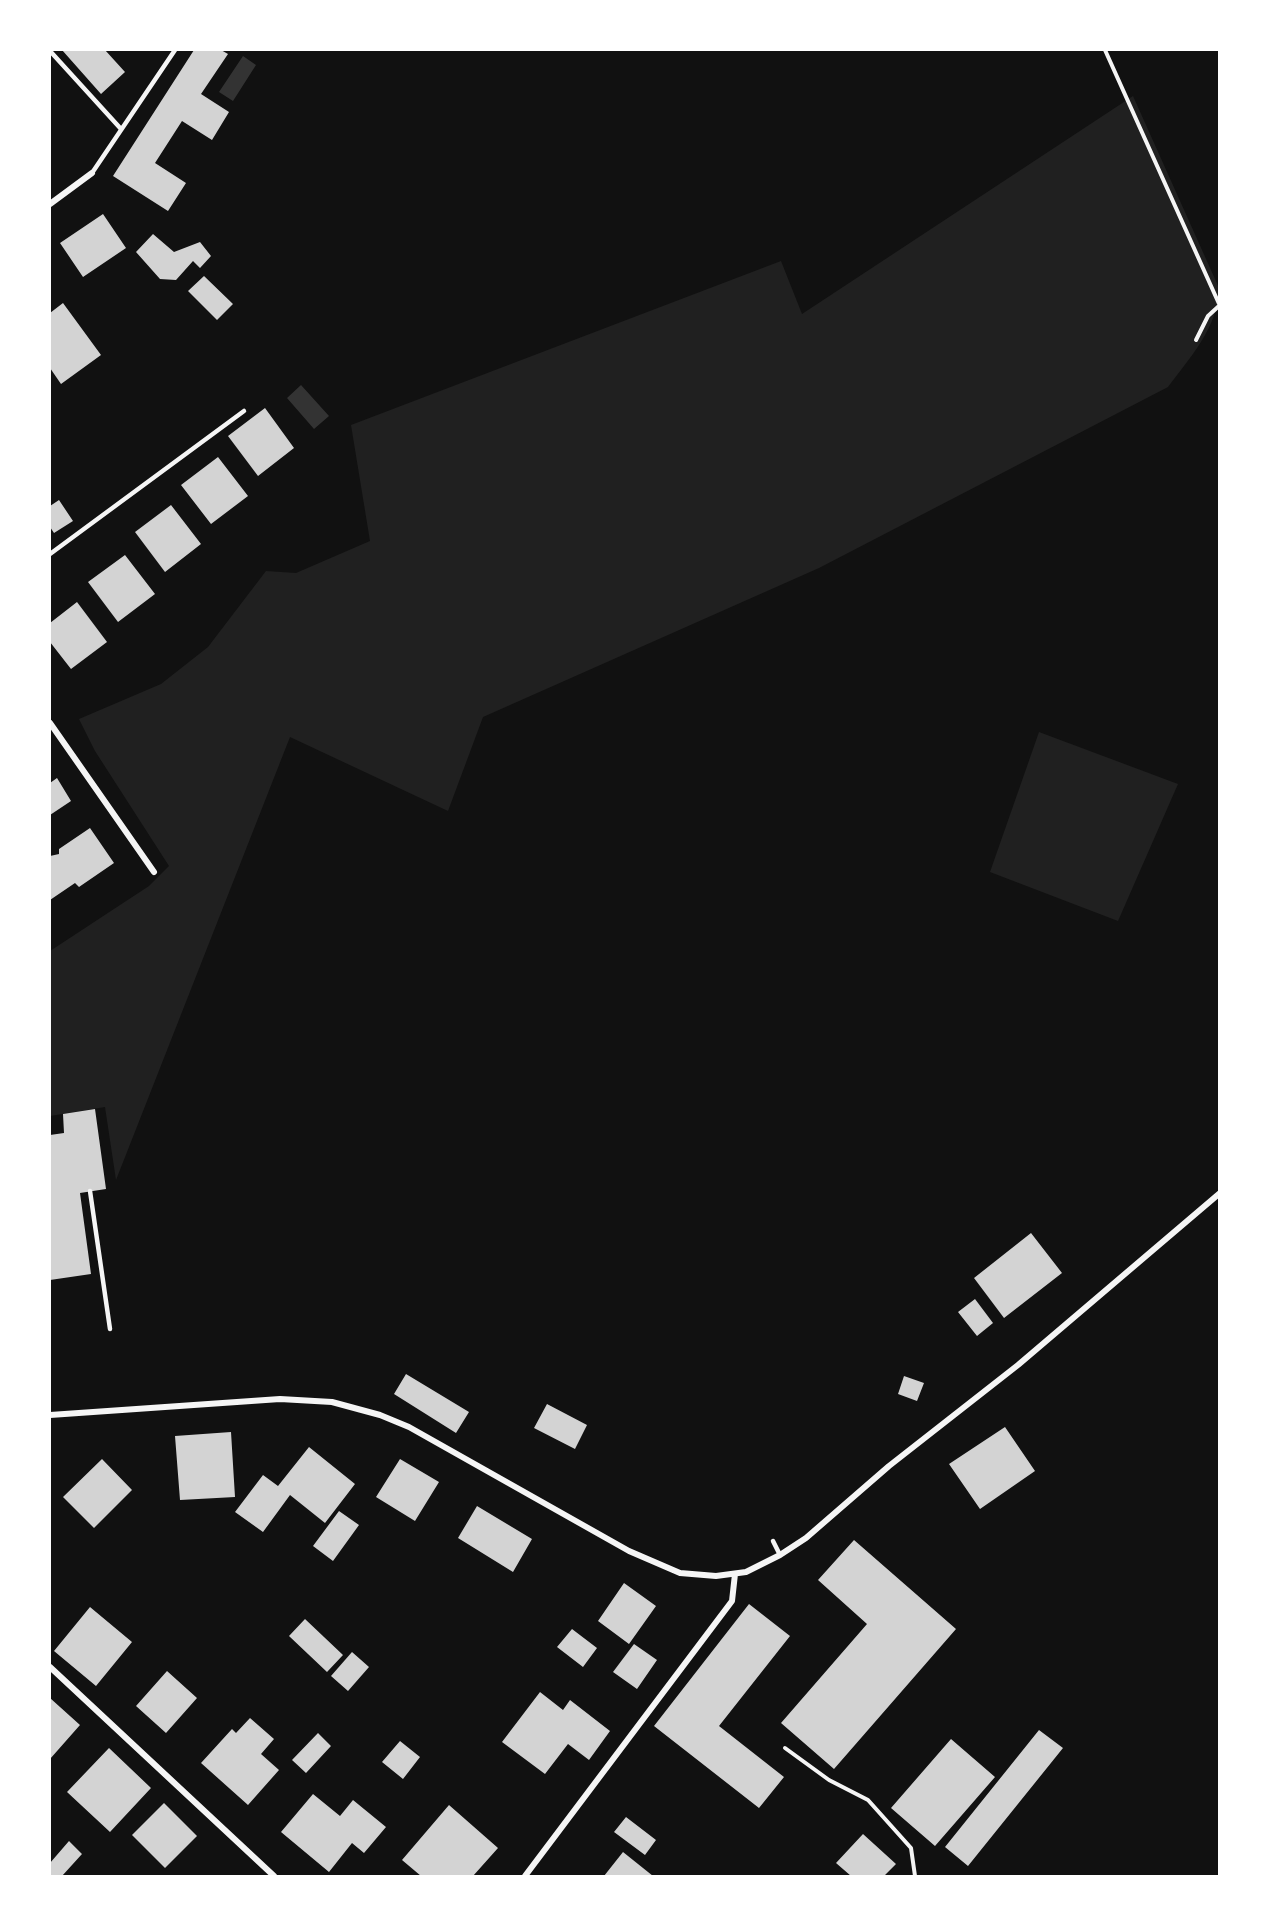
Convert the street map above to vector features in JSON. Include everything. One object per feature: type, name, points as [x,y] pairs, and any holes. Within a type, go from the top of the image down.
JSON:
[{"type":"street","points":[[50,204],[92,173]]},
{"type":"street","points":[[50,723],[154,872]]},
{"type":"street","points":[[50,1415],[280,1399],[332,1402],[381,1415],[409,1427],[628,1551],[680,1573],[699,1576],[746,1572],[780,1555],[806,1538],[889,1466],[1018,1365],[1220,1193]]},
{"type":"street","points":[[525,1876],[732,1601],[735,1574]]},
{"type":"street","points":[[50,1667],[274,1876]]},
{"type":"lane","points":[[92,173],[175,50]]},
{"type":"lane","points":[[50,51],[121,129]]},
{"type":"lane","points":[[50,554],[244,411]]},
{"type":"lane","points":[[90,1191],[110,1329]]},
{"type":"lane","points":[[773,1541],[780,1555]]},
{"type":"path","points":[[1105,50],[1219,305],[1208,316],[1196,340]]},
{"type":"path","points":[[785,1748],[829,1780],[868,1800],[911,1848],[915,1876]]},
{"type":"shaded area","points":[[243,56],[256,65],[233,101],[219,92]]},
{"type":"shaded area","points":[[1133,96],[1219,288],[1218,302],[1208,329],[1168,387],[819,568],[483,717],[448,811],[290,737],[116,1180],[105,1107],[50,1116],[50,951],[149,886],[169,866],[95,751],[79,719],[161,684],[208,647],[266,571],[296,573],[370,541],[351,425],[781,261],[802,314]]},
{"type":"shaded area","points":[[301,385],[329,416],[314,429],[287,398]]},
{"type":"shaded area","points":[[1039,732],[1178,784],[1118,921],[990,872]]},
{"type":"building","points":[[62,50],[105,50],[125,72],[101,94]]},
{"type":"building","points":[[194,50],[221,50],[228,54],[201,94],[229,112],[212,140],[182,121],[155,163],[186,183],[168,211],[113,176]]},
{"type":"building","points":[[103,214],[126,248],[83,277],[60,243]]},
{"type":"building","points":[[153,234],[174,252],[200,242],[211,256],[200,268],[193,261],[176,280],[160,279],[136,252]]},
{"type":"building","points":[[204,276],[233,304],[217,320],[188,291]]},
{"type":"building","points":[[63,303],[101,355],[61,384],[50,368],[50,313]]},
{"type":"building","points":[[265,408],[294,448],[258,476],[228,436]]},
{"type":"building","points":[[218,457],[248,496],[211,524],[181,485]]},
{"type":"building","points":[[59,500],[73,521],[54,533],[50,527],[50,506]]},
{"type":"building","points":[[171,505],[201,544],[165,572],[135,532]]},
{"type":"building","points":[[125,555],[155,594],[118,622],[88,582]]},
{"type":"building","points":[[77,602],[107,642],[71,669],[50,642],[50,623]]},
{"type":"building","points":[[57,778],[71,801],[50,815],[50,783]]},
{"type":"building","points":[[90,828],[114,863],[79,887],[75,883],[50,900],[50,856],[59,854],[59,849]]},
{"type":"building","points":[[95,1109],[106,1189],[80,1193],[91,1274],[50,1280],[50,1135],[64,1133],[63,1114]]},
{"type":"building","points":[[1031,1233],[1062,1273],[1004,1318],[974,1278]]},
{"type":"building","points":[[975,1299],[993,1323],[977,1336],[958,1312]]},
{"type":"building","points":[[406,1374],[469,1412],[456,1433],[394,1394]]},
{"type":"building","points":[[904,1376],[924,1383],[917,1401],[898,1394]]},
{"type":"building","points":[[547,1404],[587,1425],[575,1449],[534,1428]]},
{"type":"building","points":[[1005,1427],[1035,1471],[980,1509],[949,1464]]},
{"type":"building","points":[[231,1432],[235,1497],[180,1500],[175,1436]]},
{"type":"building","points":[[309,1447],[355,1484],[325,1523],[290,1495],[263,1532],[235,1512],[263,1475],[278,1486]]},
{"type":"building","points":[[102,1459],[132,1490],[94,1528],[63,1497]]},
{"type":"building","points":[[400,1459],[439,1482],[415,1521],[376,1497]]},
{"type":"building","points":[[477,1506],[532,1539],[513,1572],[458,1538]]},
{"type":"building","points":[[339,1511],[359,1525],[333,1561],[313,1546]]},
{"type":"building","points":[[854,1540],[956,1629],[834,1769],[781,1723],[867,1624],[818,1580]]},
{"type":"building","points":[[624,1583],[656,1606],[629,1644],[598,1621]]},
{"type":"building","points":[[749,1604],[790,1636],[719,1726],[784,1777],[759,1808],[654,1726]]},
{"type":"building","points":[[90,1607],[132,1642],[96,1686],[54,1651]]},
{"type":"building","points":[[305,1619],[343,1655],[327,1672],[289,1636]]},
{"type":"building","points":[[572,1629],[597,1648],[583,1667],[557,1647]]},
{"type":"building","points":[[634,1644],[657,1660],[637,1689],[613,1672]]},
{"type":"building","points":[[352,1652],[369,1667],[348,1691],[331,1676]]},
{"type":"building","points":[[167,1671],[197,1698],[166,1733],[136,1706]]},
{"type":"building","points":[[540,1692],[563,1710],[570,1700],[610,1731],[589,1760],[568,1744],[545,1774],[502,1742]]},
{"type":"building","points":[[50,1698],[80,1725],[50,1759]]},
{"type":"building","points":[[250,1718],[274,1739],[261,1754],[279,1770],[248,1805],[201,1763],[232,1729],[236,1733]]},
{"type":"building","points":[[1039,1730],[1063,1748],[968,1866],[945,1847]]},
{"type":"building","points":[[318,1733],[331,1746],[306,1773],[292,1760]]},
{"type":"building","points":[[951,1739],[995,1777],[935,1846],[891,1808]]},
{"type":"building","points":[[400,1741],[420,1757],[403,1779],[382,1762]]},
{"type":"building","points":[[109,1748],[151,1788],[110,1832],[67,1792]]},
{"type":"building","points":[[313,1794],[340,1816],[353,1800],[386,1827],[364,1853],[352,1843],[329,1872],[281,1832]]},
{"type":"building","points":[[164,1803],[197,1836],[165,1868],[132,1835]]},
{"type":"building","points":[[449,1805],[498,1848],[473,1876],[421,1876],[402,1860]]},
{"type":"building","points":[[626,1817],[656,1840],[645,1855],[614,1832]]},
{"type":"building","points":[[863,1834],[896,1864],[884,1876],[851,1876],[836,1863]]},
{"type":"building","points":[[69,1841],[82,1854],[62,1876],[50,1876],[50,1863]]},
{"type":"building","points":[[623,1852],[653,1876],[604,1876]]}]
